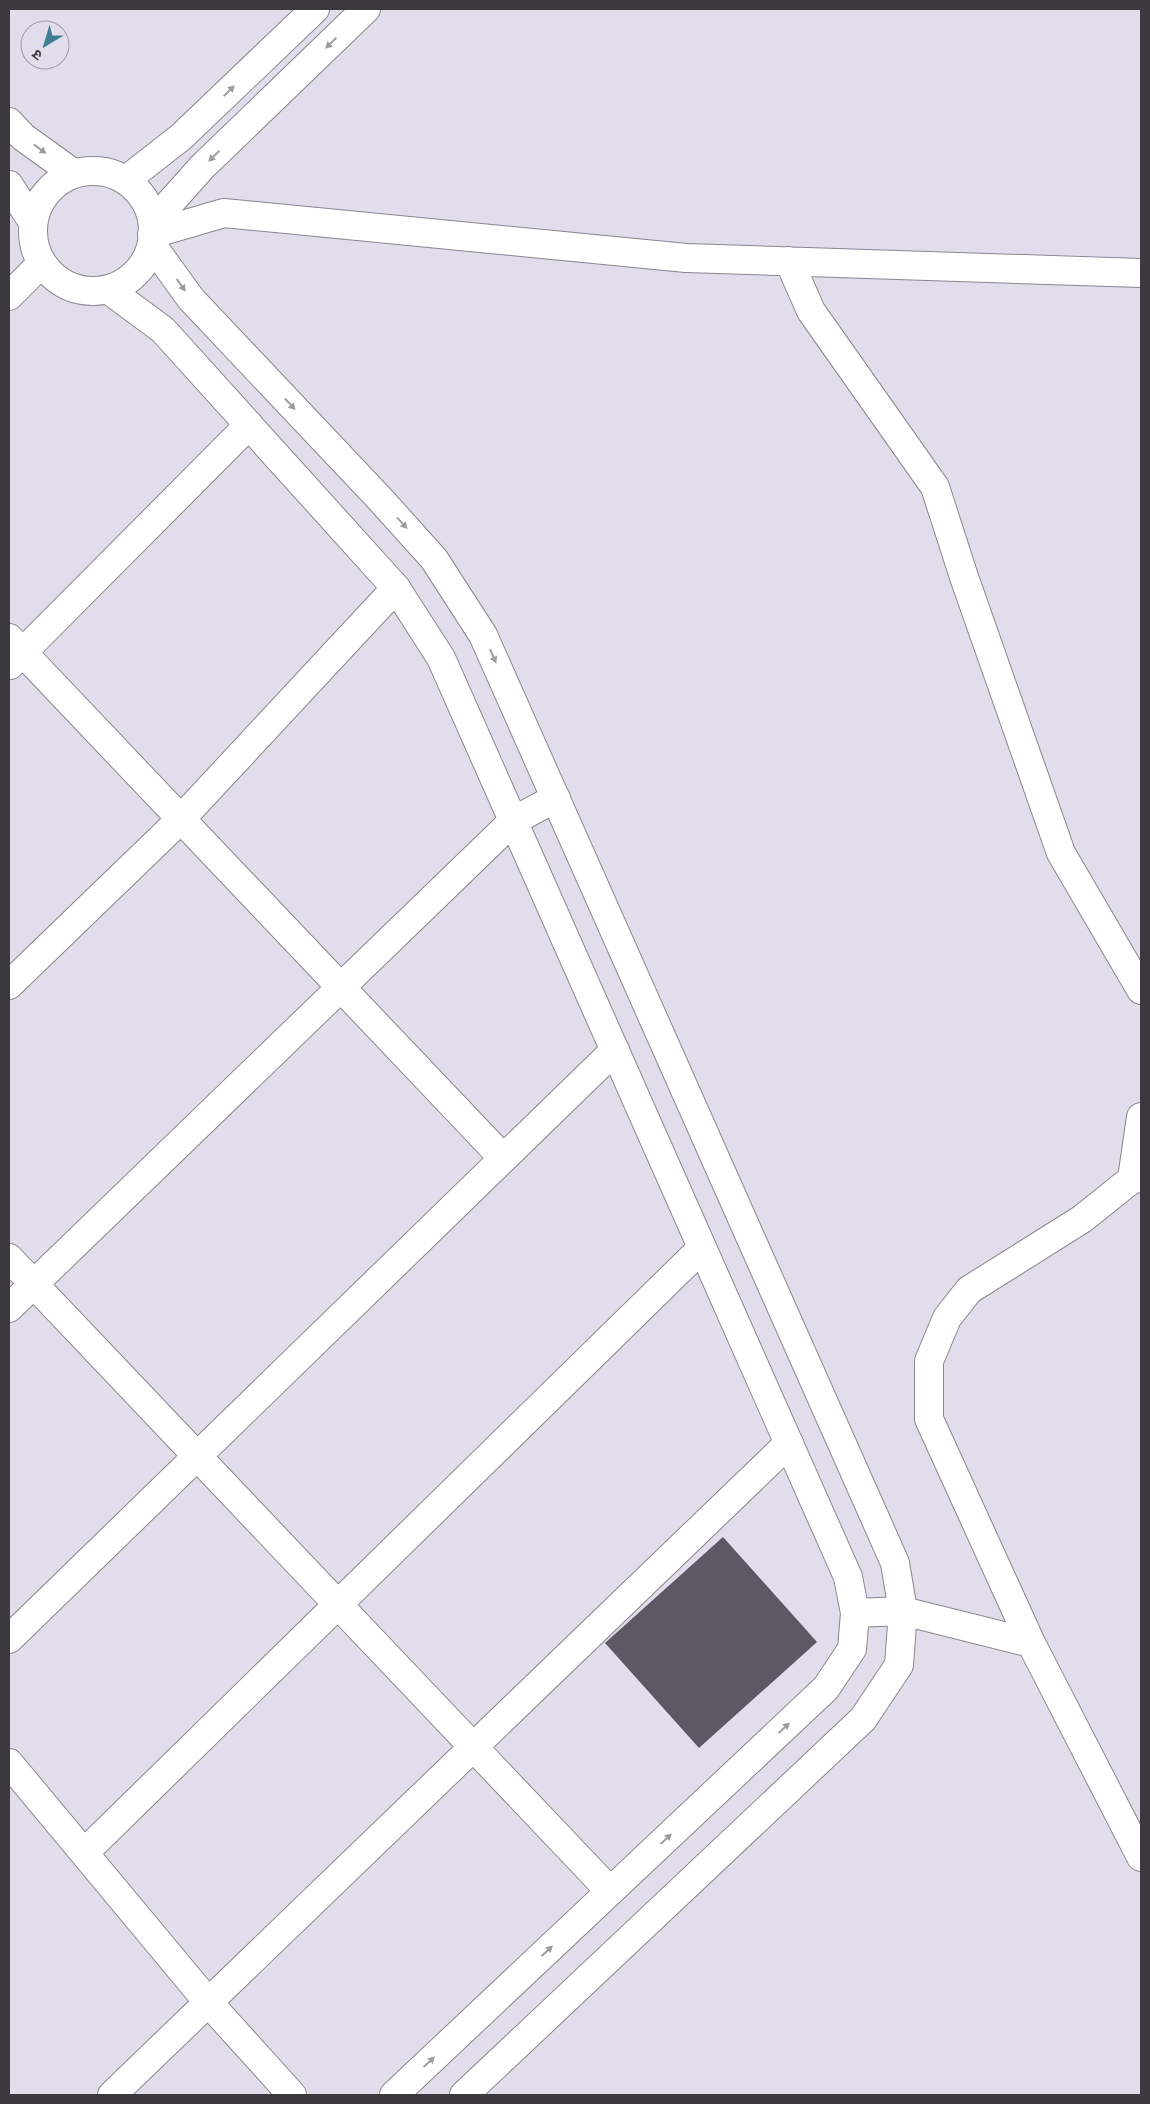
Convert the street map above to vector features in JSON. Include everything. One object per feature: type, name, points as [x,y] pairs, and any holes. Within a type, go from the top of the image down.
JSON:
[{"type":"street","points":[[126,180],[181,138],[315,9]]},
{"type":"street","points":[[366,9],[202,167],[152,233],[144,264],[132,277],[109,290],[87,291],[69,287],[51,275],[42,263],[33,243],[32,221],[40,201],[47,191],[63,178],[73,173],[94,170],[106,171],[126,180],[146,202],[152,233],[191,299],[380,499],[434,559],[483,635],[895,1563],[903,1611],[899,1665],[863,1719],[464,2095]]},
{"type":"street","points":[[9,122],[23,137],[73,173]]},
{"type":"street","points":[[9,185],[32,221]]},
{"type":"street","points":[[152,233],[224,213],[686,258],[1141,273]]},
{"type":"street","points":[[789,261],[811,311],[935,488],[964,577],[1061,853],[1141,990]]},
{"type":"street","points":[[9,296],[42,263]]},
{"type":"street","points":[[109,290],[162,330],[249,425],[396,588],[441,658],[848,1577],[854,1613],[852,1649],[826,1688],[394,2095]]},
{"type":"street","points":[[249,425],[13,652],[181,819],[503,1158]]},
{"type":"street","points":[[9,985],[181,819],[396,588]]},
{"type":"street","points":[[9,1308],[513,821],[556,798]]},
{"type":"street","points":[[9,1639],[614,1050]]},
{"type":"street","points":[[1141,1117],[1136,1178],[1082,1219],[969,1290],[947,1318],[929,1361],[929,1419],[1032,1642],[1141,1857]]},
{"type":"street","points":[[84,1853],[702,1248]]},
{"type":"street","points":[[9,1258],[610,1891]]},
{"type":"street","points":[[112,2095],[789,1443]]},
{"type":"street","points":[[854,1613],[903,1611],[1032,1642]]},
{"type":"street","points":[[9,1763],[208,2002],[292,2095]]},
{"type":"building","points":[[723,1537],[817,1642],[699,1748],[605,1643]]}]
